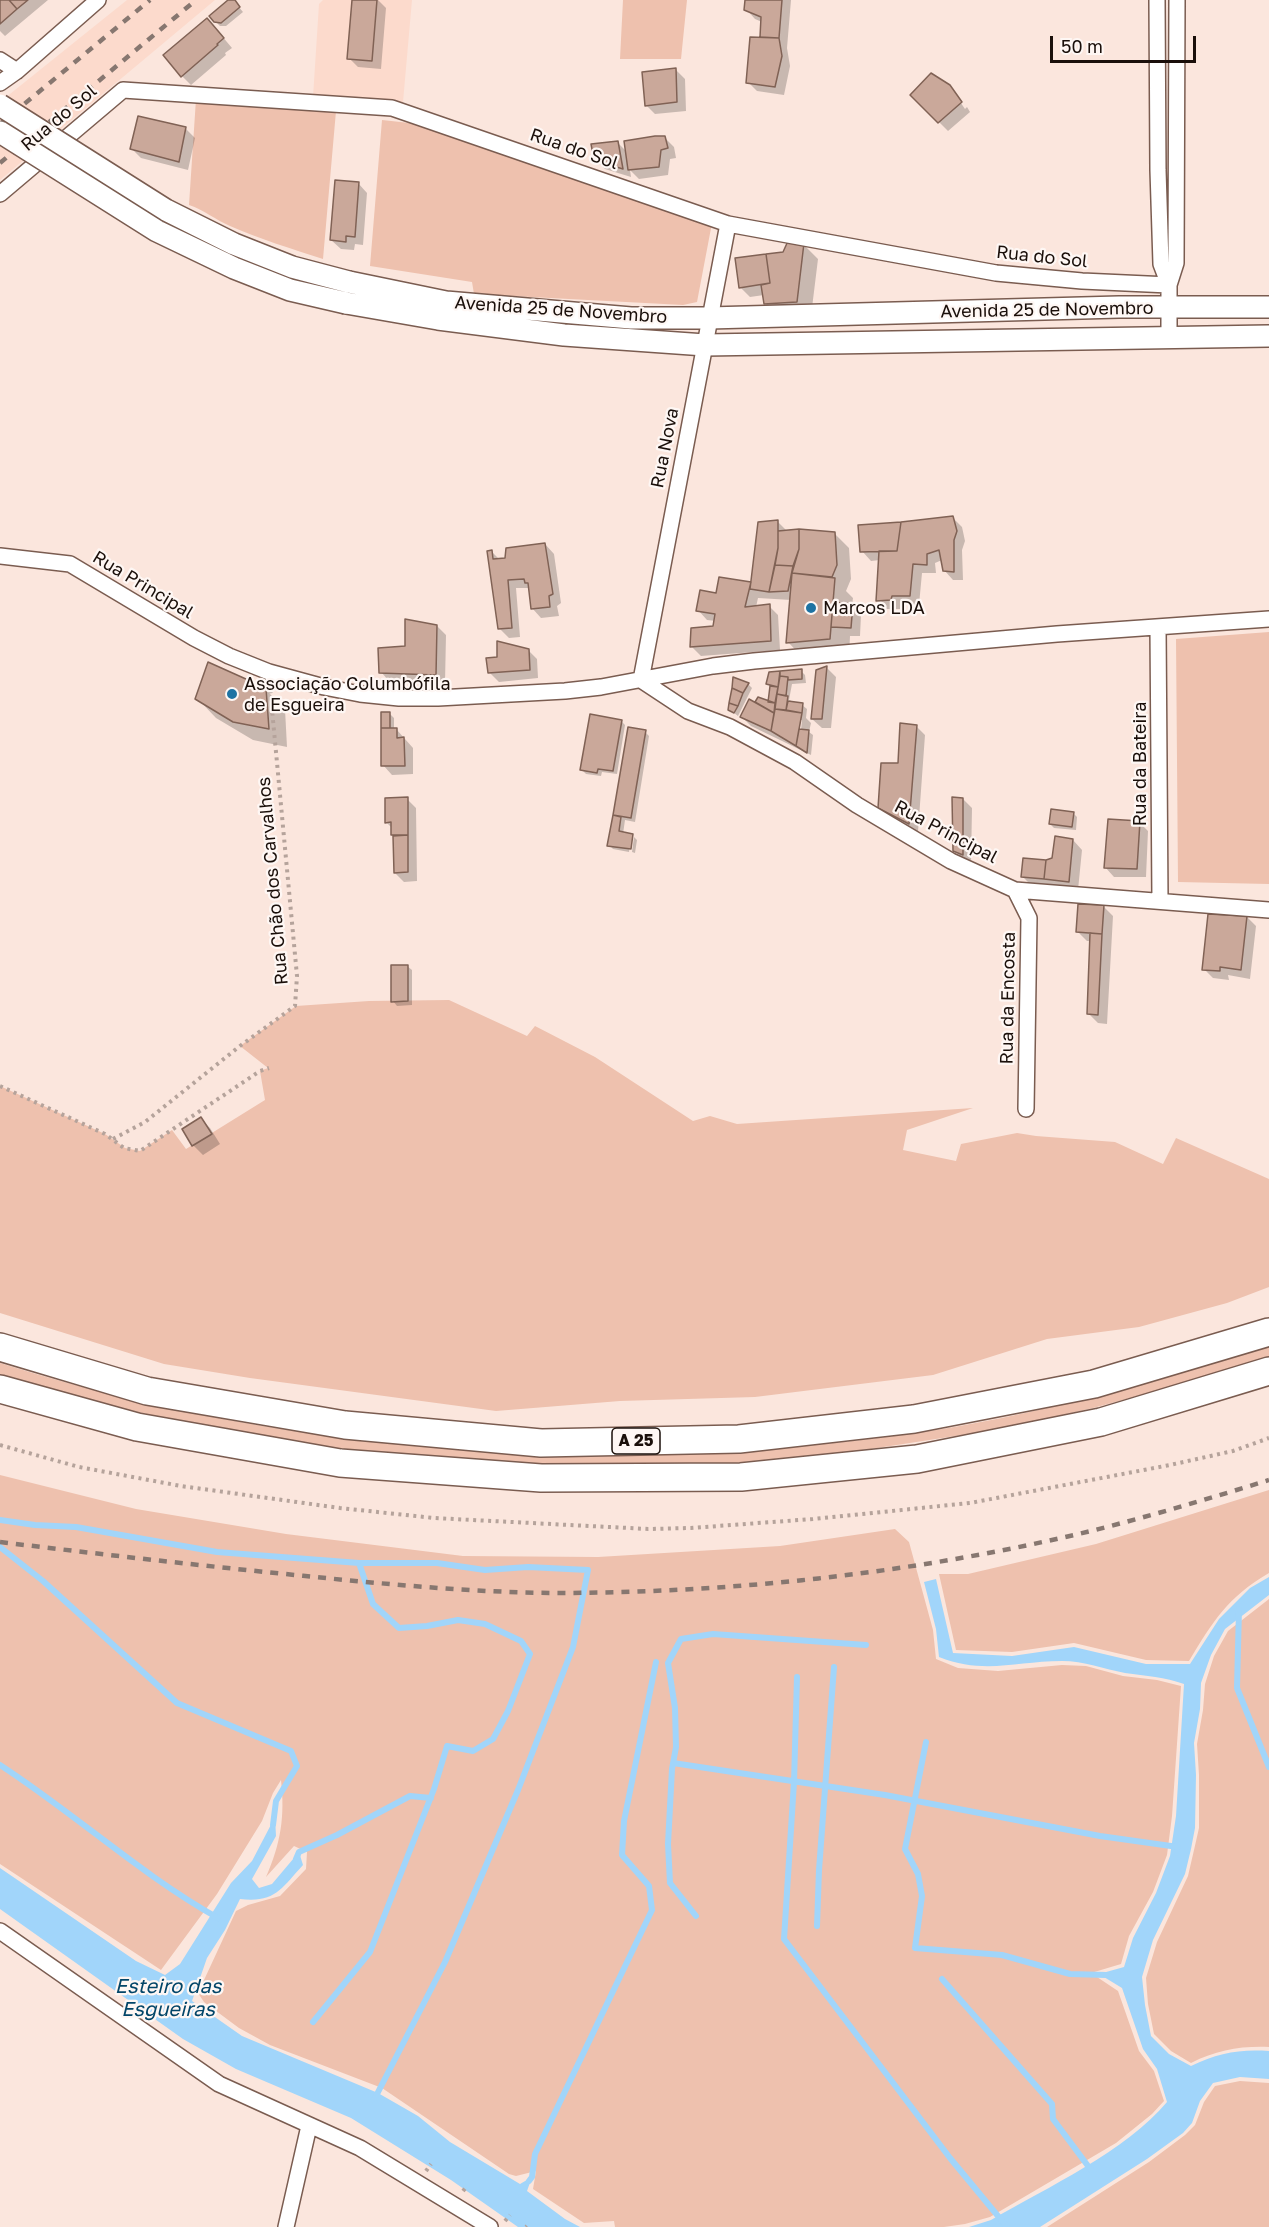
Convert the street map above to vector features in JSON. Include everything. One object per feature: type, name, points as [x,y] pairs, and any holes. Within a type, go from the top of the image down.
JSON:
[{"type":"highway","name":"A 25","points":[[0,1347],[147,1391],[345,1425],[541,1443],[739,1439],[914,1419],[1094,1384],[1269,1332]]},
{"type":"highway","name":"A 25","points":[[0,1389],[137,1427],[340,1463],[541,1478],[741,1477],[928,1457],[1101,1422],[1269,1371]]},
{"type":"street","points":[[0,83],[17,71],[98,0]]},
{"type":"street","points":[[1157,0],[1161,264],[1169,285]]},
{"type":"street","points":[[1169,308],[1169,285],[1176,264],[1177,0]]},
{"type":"street","points":[[0,60],[17,71]]},
{"type":"street","name":"Rua do Sol","points":[[0,194],[123,90],[392,108],[728,224],[996,273],[1082,281],[1169,285]]},
{"type":"street","name":"Avenida 25 de Novembro","points":[[0,105],[166,210],[234,244],[348,292],[438,319],[564,335],[705,345],[1265,338]]},
{"type":"street","name":"Avenida 25 de Novembro","points":[[0,132],[157,231],[234,268],[280,286],[631,318],[1269,307]]},
{"type":"street","name":"Rua Nova","points":[[641,680],[728,224]]},
{"type":"street","name":"Avenida 25 de Novembro","points":[[1169,308],[1169,339]]},
{"type":"street","name":"Rua Principal","points":[[0,556],[70,564],[194,638],[268,672],[324,687],[399,698],[565,691],[754,661],[1269,619]]},
{"type":"street","name":"Rua da Bateira","points":[[1158,627],[1160,901]]},
{"type":"street","name":"Rua Principal","points":[[641,680],[688,711],[730,727],[795,762],[857,805],[951,861],[1015,890],[1269,910]]},
{"type":"street","name":"Rua da Encosta","points":[[1015,890],[1029,918],[1026,1109]]},
{"type":"street","points":[[0,1931],[219,2084],[360,2148],[489,2227]]},
{"type":"street","points":[[286,2227],[309,2126]]},
{"type":"path","name":"Rua Chão dos Carvalhos","points":[[113,1139],[153,1117],[240,1046],[296,1006],[297,976],[268,672]]},
{"type":"path","points":[[0,1086],[113,1139],[124,1148],[140,1151],[260,1071],[269,1068]]},
{"type":"path","points":[[463,2191],[467,2186]]},
{"type":"path","points":[[504,2222],[510,2215]]},
{"type":"shaded area","points":[[127,0],[215,0],[0,180],[0,102]]},
{"type":"shaded area","points":[[323,0],[412,0],[403,102],[313,97],[319,4]]},
{"type":"shaded area","points":[[623,0],[687,0],[681,59],[620,59]]},
{"type":"shaded area","points":[[196,99],[336,111],[323,259],[241,231],[189,205]]},
{"type":"shaded area","points":[[382,120],[428,125],[712,223],[697,302],[683,305],[474,294],[472,282],[370,266]]},
{"type":"shaded area","points":[[1269,632],[1269,884],[1178,882],[1176,639]]},
{"type":"shaded area","points":[[449,1000],[527,1036],[535,1026],[595,1057],[693,1121],[710,1116],[737,1124],[973,1108],[907,1130],[903,1150],[956,1161],[961,1144],[1017,1133],[1115,1142],[1163,1164],[1176,1138],[1269,1179],[1269,1287],[1227,1303],[1139,1327],[1047,1339],[933,1375],[755,1397],[620,1401],[496,1411],[250,1378],[164,1364],[0,1313],[0,1086],[105,1134],[125,1148],[140,1151],[172,1130],[186,1149],[265,1100],[260,1071],[268,1068],[240,1046],[296,1006],[369,1001]]},
{"type":"shaded area","points":[[1269,1346],[1269,1357],[1204,1378],[1093,1408],[1001,1429],[864,1450],[725,1464],[528,1466],[344,1450],[183,1422],[93,1402],[0,1376],[0,1363],[114,1395],[230,1420],[346,1438],[464,1450],[583,1455],[701,1453],[819,1445],[978,1423],[1104,1394]]},
{"type":"shaded area","points":[[0,1475],[136,1509],[286,1534],[463,1556],[598,1557],[780,1546],[895,1529],[909,1542],[933,1630],[936,1659],[958,1668],[998,1671],[1062,1665],[1086,1666],[1123,1676],[1157,1680],[1181,1686],[1167,1855],[1153,1892],[1129,1936],[1121,1964],[1091,1973],[1118,1991],[1139,2051],[1154,2071],[1164,2101],[1152,2114],[1116,2143],[990,2217],[965,2224],[944,2227],[615,2227],[614,2221],[584,2223],[533,2189],[536,2171],[516,2176],[509,2174],[382,2088],[270,2045],[239,2028],[204,2002],[198,1993],[236,1911],[248,1905],[280,1896],[306,1869],[307,1852],[294,1846],[266,1877],[281,1829],[281,1780],[262,1821],[217,1894],[161,1970],[0,1864]]},
{"type":"shaded area","points":[[1269,1490],[1269,1573],[1232,1601],[1206,1634],[1189,1661],[1146,1660],[1074,1643],[1012,1652],[956,1650],[939,1574],[968,1574],[1096,1544]]},
{"type":"shaded area","points":[[1269,1599],[1269,2047],[1229,2050],[1191,2063],[1171,2051],[1154,2034],[1146,1978],[1157,1942],[1188,1876],[1199,1828],[1197,1744],[1205,1684],[1214,1656],[1228,1631]]},
{"type":"shaded area","points":[[1240,2081],[1269,2083],[1269,2227],[1047,2227],[1149,2162],[1185,2135],[1195,2125],[1204,2102],[1215,2086]]},
{"type":"water","points":[[1269,1577],[1269,1595],[1225,1629],[1211,1655],[1201,1683],[1200,1709],[1194,1743],[1195,1828],[1191,1849],[1185,1874],[1153,1940],[1142,1977],[1151,2036],[1169,2054],[1191,2066],[1229,2053],[1269,2051],[1269,2079],[1240,2077],[1213,2083],[1200,2101],[1192,2123],[1183,2133],[1147,2159],[1040,2227],[969,2227],[991,2220],[1085,2167],[1130,2136],[1167,2102],[1157,2069],[1143,2049],[1122,1988],[1099,1974],[1124,1967],[1133,1938],[1156,1893],[1170,1856],[1176,1816],[1184,1684],[1070,1661],[986,1666],[971,1665],[939,1657],[936,1629],[924,1582],[936,1579],[953,1653],[1012,1656],[1074,1647],[1146,1664],[1190,1664],[1219,1619],[1250,1588]]},
{"type":"water","name":"Esteiro das Esgueiras","points":[[275,1817],[276,1836],[252,1879],[259,1888],[272,1884],[299,1852],[303,1865],[283,1887],[270,1896],[252,1900],[240,1899],[225,1930],[207,1958],[192,2001],[242,2036],[378,2093],[418,2116],[450,2142],[520,2184],[532,2177],[527,2191],[565,2219],[580,2227],[518,2227],[451,2180],[351,2118],[236,2069],[183,2039],[0,1909],[0,1868],[136,1961],[165,1975],[180,1964],[231,1883],[252,1861]]},
{"type":"building","points":[[0,0],[9,0],[17,9],[0,24]]},
{"type":"building","points":[[9,0],[28,0],[17,9]]},
{"type":"building","points":[[228,0],[235,0],[240,7],[221,23],[214,22],[209,16]]},
{"type":"building","points":[[352,0],[377,0],[372,61],[347,59]]},
{"type":"building","points":[[745,0],[782,0],[779,38],[760,37],[761,17],[744,10]]},
{"type":"building","points":[[207,18],[224,38],[181,77],[163,55]]},
{"type":"building","points":[[750,37],[779,38],[782,56],[775,87],[746,83]]},
{"type":"building","points":[[676,68],[677,102],[645,106],[642,72]]},
{"type":"building","points":[[931,73],[950,85],[962,102],[938,123],[910,95]]},
{"type":"building","points":[[138,116],[186,127],[179,162],[130,149]]},
{"type":"building","points":[[665,136],[668,148],[661,150],[659,167],[628,170],[624,141]]},
{"type":"building","points":[[618,141],[623,169],[594,160],[591,144]]},
{"type":"building","points":[[335,180],[359,182],[355,237],[346,236],[346,242],[330,240]]},
{"type":"building","points":[[788,241],[804,243],[797,302],[764,304],[761,285],[770,283],[766,254],[783,252]]},
{"type":"building","points":[[766,254],[770,283],[739,288],[735,258]]},
{"type":"building","points":[[953,516],[957,531],[954,540],[954,572],[943,571],[939,550],[927,554],[927,565],[913,564],[910,596],[892,596],[891,600],[876,601],[879,551],[897,551],[901,522]]},
{"type":"building","points":[[778,520],[778,548],[769,592],[750,589],[758,522]]},
{"type":"building","points":[[901,522],[897,551],[860,552],[858,525]]},
{"type":"building","points":[[799,529],[799,549],[793,566],[775,565],[778,531]]},
{"type":"building","points":[[799,529],[835,532],[837,565],[832,577],[792,573],[799,549]]},
{"type":"building","points":[[545,543],[553,594],[549,596],[550,607],[531,609],[528,583],[525,583],[524,579],[508,580],[512,628],[498,629],[487,551],[492,550],[493,559],[505,558],[506,548]]},
{"type":"building","points":[[775,565],[793,566],[788,591],[769,592]]},
{"type":"building","name":"Marcos LDA","points":[[792,573],[835,578],[830,639],[786,643]]},
{"type":"building","points":[[719,577],[751,582],[745,607],[770,604],[771,641],[690,647],[691,628],[713,626],[715,614],[696,611],[700,590],[716,593]]},
{"type":"building","points":[[833,602],[853,604],[851,628],[831,627]]},
{"type":"building","points":[[405,619],[437,625],[436,675],[379,673],[378,648],[405,646]]},
{"type":"building","points":[[497,641],[529,649],[530,670],[488,673],[486,658],[497,657]]},
{"type":"building","name":"Associação Columbófila de Esgueira","points":[[208,662],[266,688],[269,729],[233,722],[195,699]]},
{"type":"building","points":[[827,666],[822,719],[811,719],[816,670]]},
{"type":"building","points":[[802,669],[802,679],[788,680],[788,677],[780,676],[780,671]]},
{"type":"building","points":[[780,671],[778,687],[766,684],[769,672]]},
{"type":"building","points":[[780,676],[788,677],[786,696],[777,694]]},
{"type":"building","points":[[733,677],[749,683],[743,693],[732,688]]},
{"type":"building","points":[[770,686],[778,687],[775,703],[768,702]]},
{"type":"building","points":[[732,688],[743,693],[738,706],[729,703]]},
{"type":"building","points":[[777,694],[788,696],[786,710],[775,709]]},
{"type":"building","points":[[758,697],[775,703],[774,713],[755,702]]},
{"type":"building","points":[[749,699],[774,713],[771,731],[740,717]]},
{"type":"building","points":[[788,701],[803,703],[802,713],[786,710]]},
{"type":"building","points":[[729,703],[738,706],[734,713],[728,710]]},
{"type":"building","points":[[775,709],[802,713],[796,746],[771,731]]},
{"type":"building","points":[[381,712],[390,712],[390,728],[381,728]]},
{"type":"building","points":[[590,714],[622,720],[613,771],[598,769],[597,773],[580,770]]},
{"type":"building","points":[[900,723],[917,725],[909,824],[878,808],[881,763],[898,763]]},
{"type":"building","points":[[628,727],[646,730],[631,818],[613,815]]},
{"type":"building","points":[[381,728],[397,728],[397,738],[404,737],[405,766],[381,766]]},
{"type":"building","points":[[799,729],[809,730],[807,753],[796,746]]},
{"type":"building","points":[[408,797],[408,835],[391,835],[391,822],[385,823],[385,798]]},
{"type":"building","points":[[952,797],[963,798],[963,855],[953,851]]},
{"type":"building","points":[[1051,809],[1074,812],[1072,827],[1049,824]]},
{"type":"building","points":[[613,815],[621,817],[619,831],[633,834],[631,849],[607,846]]},
{"type":"building","points":[[1108,819],[1140,821],[1137,869],[1104,868]]},
{"type":"building","points":[[408,835],[408,872],[394,873],[393,836]]},
{"type":"building","points":[[1055,836],[1073,839],[1069,882],[1044,879],[1046,860],[1052,858]]},
{"type":"building","points":[[1023,858],[1046,860],[1044,879],[1021,877]]},
{"type":"building","points":[[1078,904],[1104,905],[1102,934],[1076,932]]},
{"type":"building","points":[[1208,914],[1247,916],[1241,970],[1220,967],[1220,971],[1202,970]]},
{"type":"building","points":[[1090,933],[1102,934],[1098,1015],[1087,1014]]},
{"type":"building","points":[[391,965],[408,965],[408,1001],[391,1002]]},
{"type":"building","points":[[201,1117],[212,1134],[192,1146],[182,1129]]},
{"type":"waterway","points":[[0,1520],[76,1527],[217,1552],[359,1563],[373,1604],[399,1628],[458,1620],[485,1624],[521,1641],[530,1654],[508,1711],[493,1739],[473,1751],[447,1746],[434,1789],[370,1952],[313,2022]]},
{"type":"waterway","points":[[0,1547],[43,1581],[177,1703],[291,1751],[297,1766],[276,1801],[273,1825]]},
{"type":"waterway","points":[[359,1563],[437,1563],[485,1570],[528,1567],[588,1570],[573,1647],[518,1790],[445,1962],[375,2098]]},
{"type":"waterway","points":[[1239,1609],[1237,1688],[1269,1767]]},
{"type":"waterway","points":[[696,1916],[670,1883],[668,1844],[672,1769],[676,1747],[675,1708],[668,1663],[681,1639],[713,1634],[866,1645]]},
{"type":"waterway","points":[[529,2181],[532,2177],[535,2154],[652,1910],[649,1886],[622,1855],[624,1821],[656,1662]]},
{"type":"waterway","points":[[817,1926],[834,1667]]},
{"type":"waterway","points":[[797,1677],[794,1782],[784,1939],[950,2158],[1007,2227]]},
{"type":"waterway","points":[[926,1742],[905,1849],[918,1874],[922,1896],[915,1948],[1002,1955],[1070,1974],[1106,1975]]},
{"type":"waterway","points":[[673,1763],[885,1795],[1100,1836],[1178,1847]]},
{"type":"waterway","points":[[0,1765],[161,1882],[218,1918]]},
{"type":"waterway","points":[[296,1859],[299,1852],[337,1835],[410,1796],[431,1798]]},
{"type":"waterway","points":[[942,1979],[1052,2104],[1053,2119],[1091,2170]]},
{"type":"railway","points":[[0,124],[150,0]]},
{"type":"railway","points":[[0,163],[196,0]]},
{"type":"railway","points":[[0,1542],[258,1571],[464,1590],[565,1593],[699,1589],[832,1577],[1030,1545],[1095,1530],[1269,1480]]},
{"type":"place","name":"Marcos LDA","points":[[811,608]]},
{"type":"place","name":"Associação Columbófila de Esgueira","points":[[232,694]]}]
